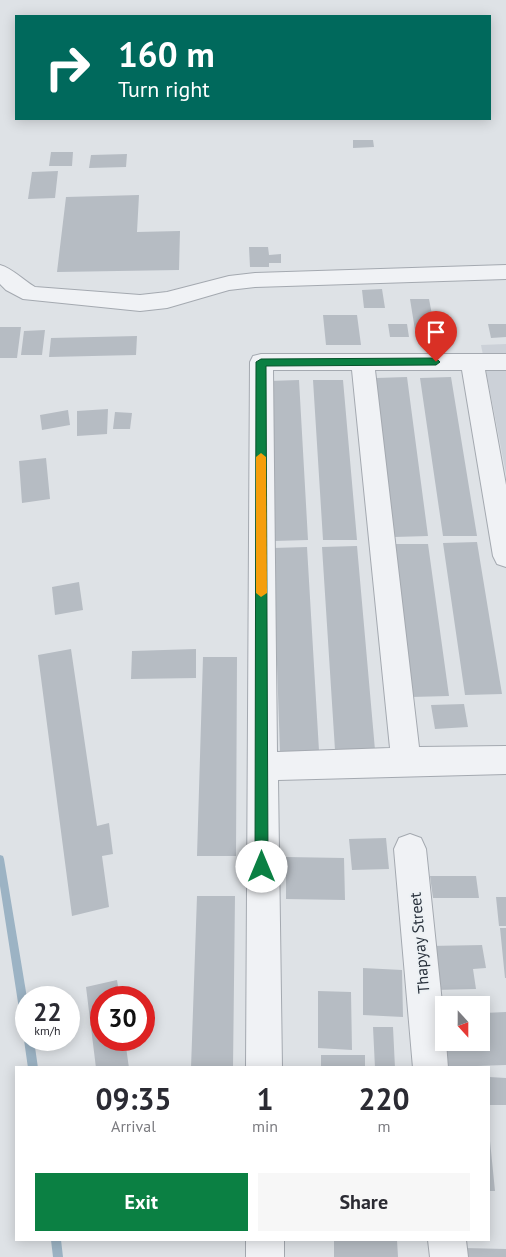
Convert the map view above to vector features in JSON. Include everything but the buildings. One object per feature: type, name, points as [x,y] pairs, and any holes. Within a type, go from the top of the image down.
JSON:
[{"type":"street","points":[[0,272],[14,285],[31,294],[140,303],[167,300],[229,283],[255,280],[506,272]]},
{"type":"street","points":[[264,1066],[261,362],[506,362]]},
{"type":"street","points":[[363,362],[406,762]]},
{"type":"street","points":[[472,362],[506,556]]},
{"type":"street","points":[[268,766],[506,760]]},
{"type":"street","name":"Thapyay Street","points":[[410,849],[431,1066]]},
{"type":"street","points":[[265,1241],[266,1257]]},
{"type":"street","points":[[447,1241],[449,1257]]},
{"type":"shaded area","points":[[506,344],[506,474],[481,345]]},
{"type":"waterway","points":[[0,859],[20,986]]},
{"type":"waterway","points":[[31,1051],[33,1066]]},
{"type":"waterway","points":[[56,1241],[58,1257]]},
{"type":"slow traffic","points":[[261,457],[261,593]]},
{"type":"route","points":[[262,867],[261,362],[436,362]]}]
